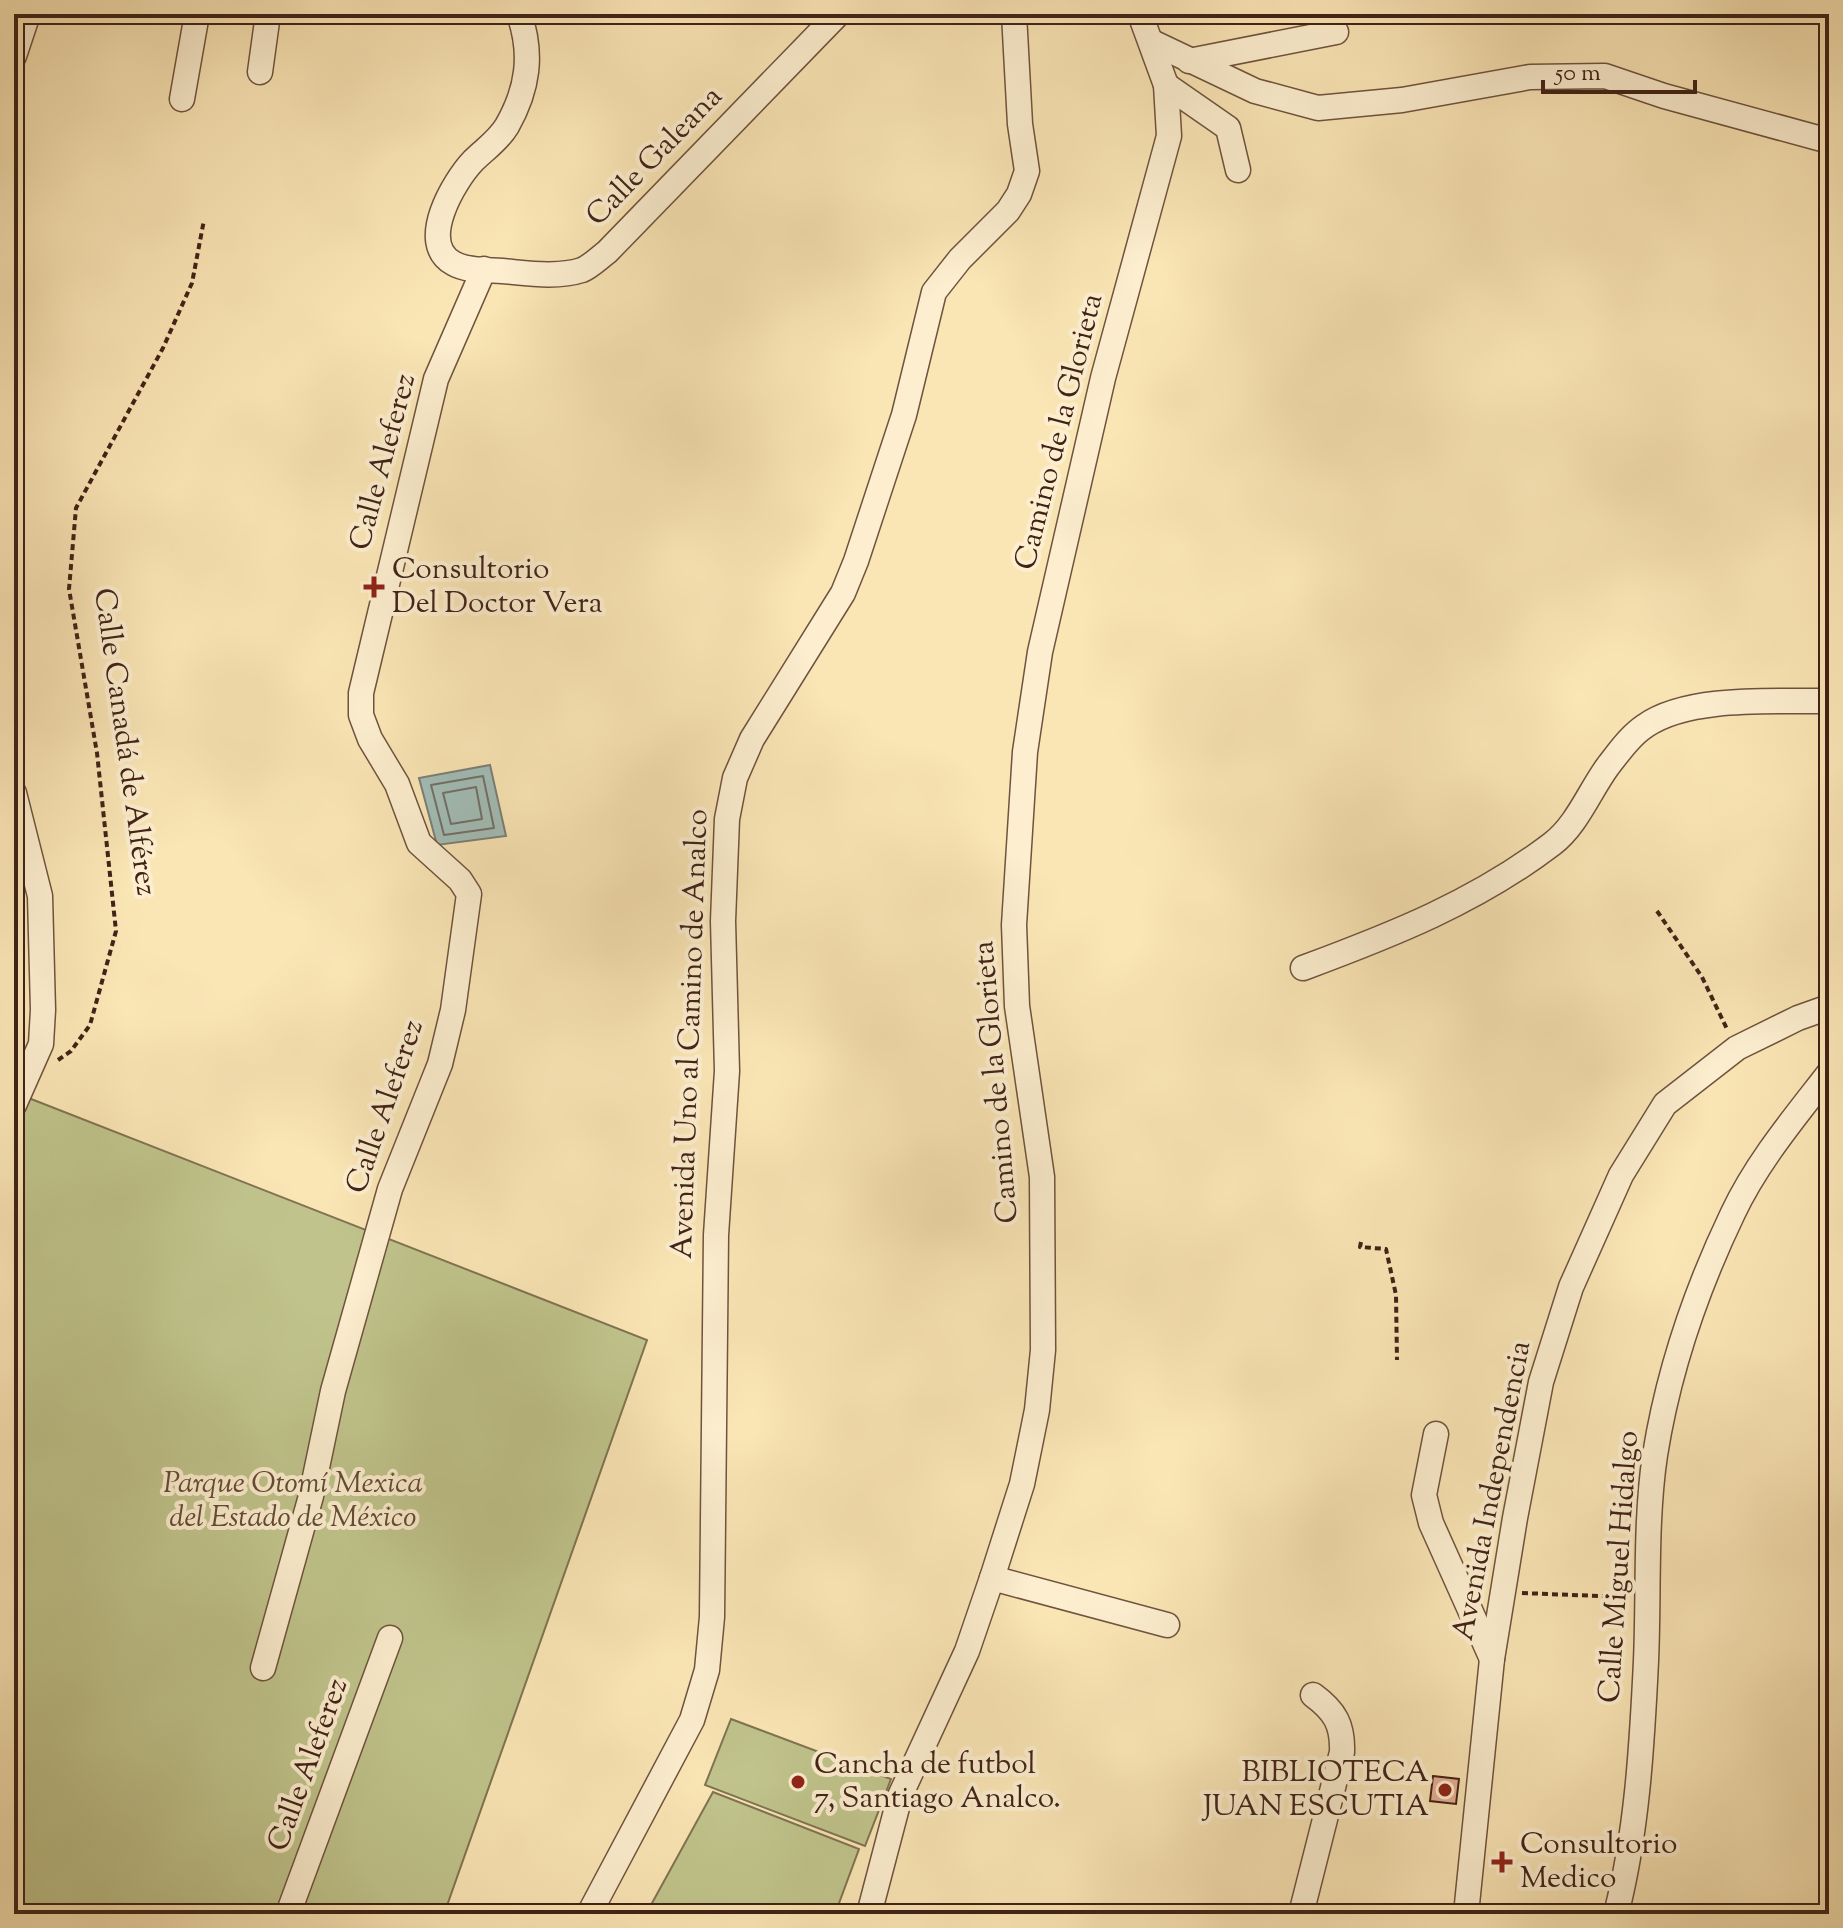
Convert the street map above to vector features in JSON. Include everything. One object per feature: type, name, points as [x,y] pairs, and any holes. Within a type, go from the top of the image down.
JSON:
[{"type":"street","points":[[14,56],[28,14]]},
{"type":"street","points":[[182,99],[197,14]]},
{"type":"street","points":[[260,72],[268,14]]},
{"type":"street","name":"Calle Galeana","points":[[519,14],[530,58],[519,97],[498,139],[461,177],[439,221],[443,254],[454,264],[540,274],[583,270],[607,252],[838,14]]},
{"type":"street","name":"Avenida Uno al Camino de Analco","points":[[589,1914],[692,1720],[707,1670],[712,1617],[716,1235],[727,1071],[723,921],[727,819],[735,778],[752,739],[843,593],[904,415],[934,292],[960,259],[1008,211],[1019,194],[1027,171],[1020,124],[1014,14]]},
{"type":"street","name":"Camino de la Glorieta","points":[[869,1914],[900,1796],[967,1651],[992,1578],[1022,1484],[1037,1410],[1043,1350],[1042,1177],[1016,979],[1014,925],[1025,752],[1040,652],[1100,393],[1169,136],[1166,85],[1140,14]]},
{"type":"street","points":[[1189,61],[1336,32]]},
{"type":"street","points":[[1152,42],[1255,91],[1318,108],[1402,100],[1530,77],[1605,76],[1664,96],[1829,141]]},
{"type":"street","points":[[1166,85],[1228,128],[1238,170]]},
{"type":"street","name":"Calle Aleferez","points":[[263,1668],[311,1496],[333,1391],[390,1189],[440,1064],[466,927],[469,894],[460,880],[419,843],[397,784],[370,739],[361,715],[361,693],[436,379],[484,269]]},
{"type":"street","points":[[1303,968],[1413,928],[1463,903],[1548,847],[1569,829],[1621,748],[1656,720],[1667,715],[1727,704],[1829,701]]},
{"type":"street","points":[[14,793],[40,896],[42,1022],[41,1044],[14,1105]]},
{"type":"street","name":"Avenida Independencia","points":[[1466,1914],[1492,1659],[1541,1382],[1571,1287],[1621,1175],[1665,1104],[1707,1068],[1737,1048],[1798,1018],[1829,1007]]},
{"type":"street","name":"Calle Miguel Hidalgo","points":[[1616,1914],[1633,1828],[1646,1662],[1655,1457],[1672,1380],[1697,1301],[1734,1211],[1780,1136],[1829,1073]]},
{"type":"street","points":[[1436,1434],[1424,1495],[1431,1523],[1492,1659]]},
{"type":"street","points":[[992,1578],[1167,1625]]},
{"type":"street","name":"Calle Aleferez","points":[[288,1914],[390,1638]]},
{"type":"street","points":[[1301,1914],[1342,1752],[1343,1731],[1336,1716],[1313,1695]]},
{"type":"path","name":"Calle Canadá de Alférez","points":[[29,1074],[71,1051],[90,1025],[116,931],[97,753],[69,589],[76,508],[163,348],[192,283],[204,220]]},
{"type":"path","points":[[1657,911],[1702,977],[1737,1048]]},
{"type":"path","points":[[1361,1242],[1360,1247],[1386,1249],[1396,1295],[1397,1360]]},
{"type":"path","points":[[1504,1592],[1647,1597]]},
{"type":"green space","name":"Parque Otomí Mexica del Estado de México","points":[[14,910],[26,1097],[647,1340],[444,1914],[14,1914]]},
{"type":"green space","name":"Cancha de futbol 7, Santiago Analco.","points":[[731,1719],[891,1779],[865,1846],[705,1785]]},
{"type":"green space","points":[[713,1792],[859,1849],[835,1914],[646,1914]]},
{"type":"water","points":[[490,765],[506,836],[437,845],[419,778]]},
{"type":"building","name":"BIBLIOTECA JUAN ESCUTIA","points":[[1433,1776],[1459,1779],[1456,1804],[1430,1801]]},
{"type":"place","name":"Consultorio Del Doctor Vera","points":[[374,587]]},
{"type":"place","name":"Cancha de futbol 7, Santiago Analco.","points":[[798,1782]]},
{"type":"place","name":"BIBLIOTECA JUAN ESCUTIA","points":[[1445,1790]]},
{"type":"place","name":"Consultorio Medico","points":[[1502,1862]]}]
